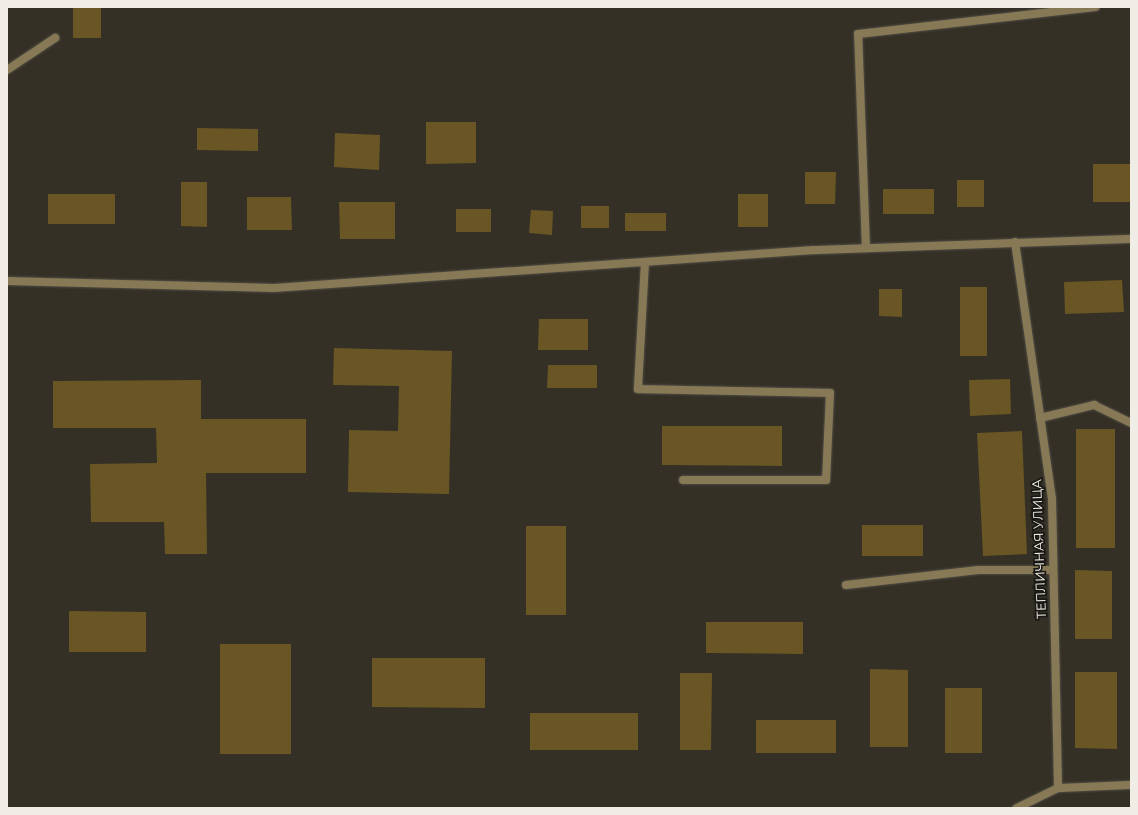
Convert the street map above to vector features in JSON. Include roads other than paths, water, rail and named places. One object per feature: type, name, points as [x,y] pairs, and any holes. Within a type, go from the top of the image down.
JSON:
[{"type":"street","points":[[866,248],[858,34],[1095,7]]},
{"type":"street","points":[[7,70],[55,38]]},
{"type":"street","points":[[7,281],[274,288],[866,248],[1131,239]]},
{"type":"street","name":"ТЕПЛИЧНАЯ УЛИЦА","points":[[1015,242],[1052,499],[1058,788]]},
{"type":"street","points":[[645,262],[638,389],[830,394],[826,480],[683,480]]},
{"type":"street","points":[[1040,418],[1094,405],[1131,423]]},
{"type":"street","points":[[846,585],[978,570],[1054,570]]},
{"type":"street","points":[[1018,808],[1058,788],[1131,785]]}]
